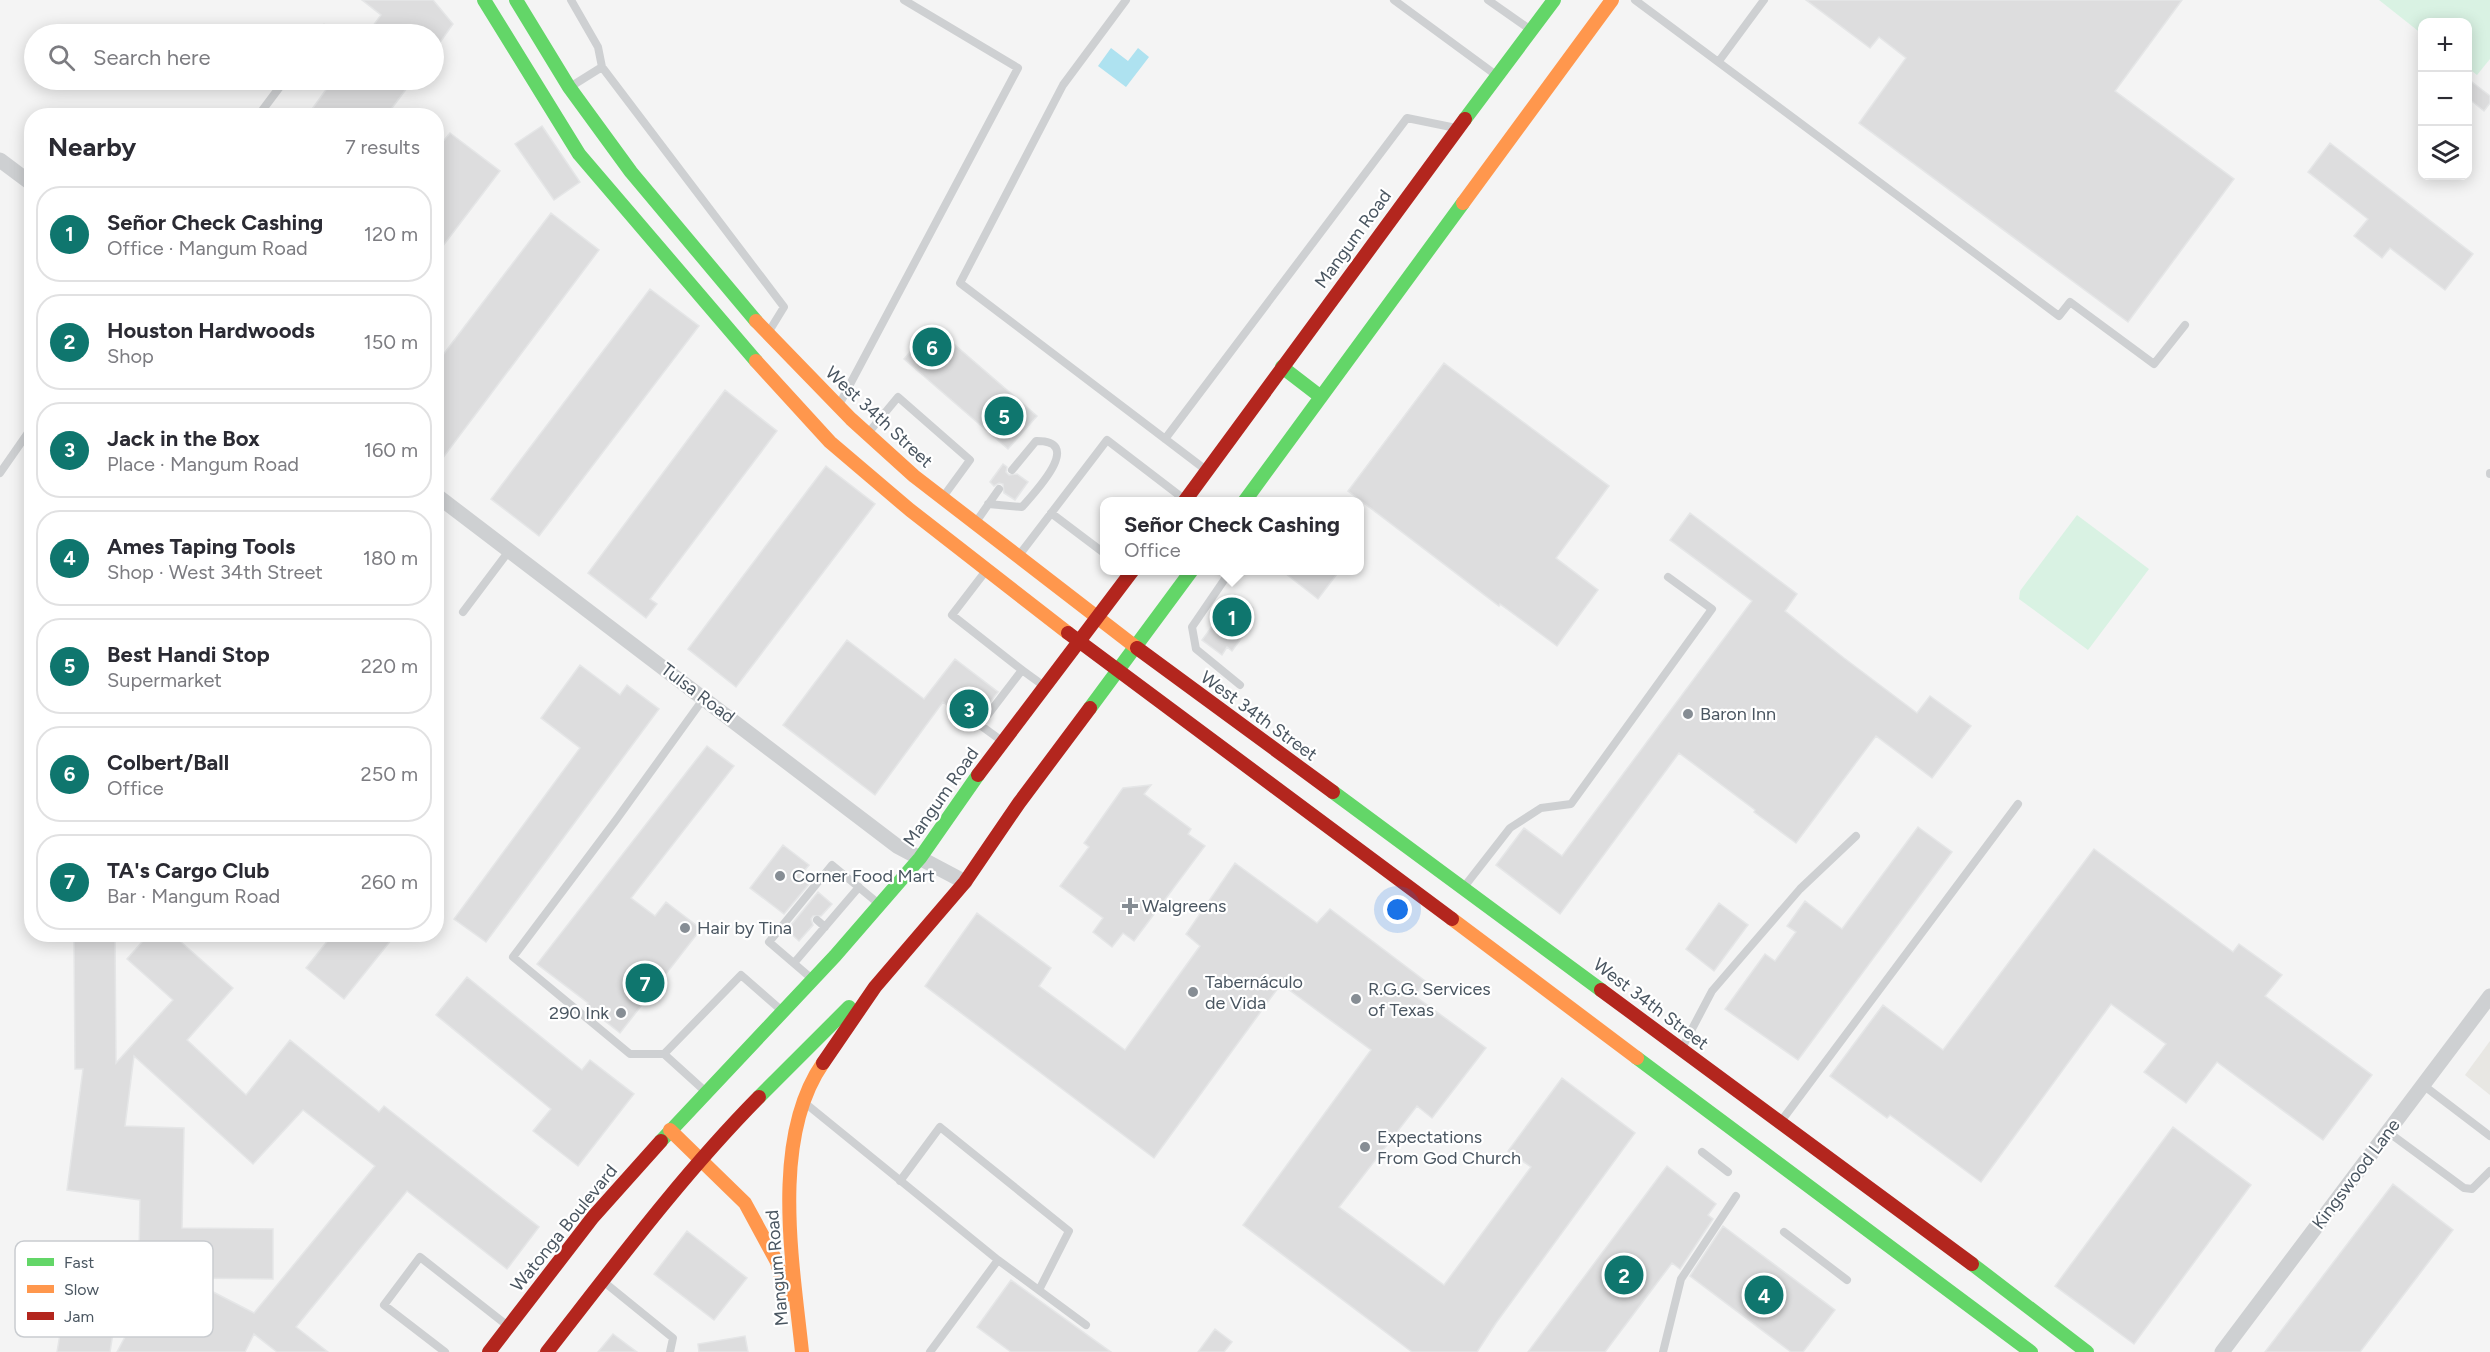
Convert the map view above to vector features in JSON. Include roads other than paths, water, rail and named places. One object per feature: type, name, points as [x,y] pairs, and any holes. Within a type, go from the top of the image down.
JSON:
[{"type":"main road","name":"West 34th Street","points":[[484,0],[579,154],[729,330],[841,431],[910,510],[1117,671],[1558,997],[1770,1135],[2087,1352]]},
{"type":"main road","name":"West 34th Street","points":[[516,0],[569,87],[631,172],[767,334],[838,407],[841,431]]},
{"type":"main road","name":"Mangum Road","points":[[1188,497],[1554,0]]},
{"type":"main road","points":[[1247,497],[1612,0]]},
{"type":"main road","points":[[1282,367],[1321,397]]},
{"type":"main road","name":"West 34th Street","points":[[841,431],[867,434],[914,476],[1135,646],[1682,1049],[1770,1135],[2031,1352]]},
{"type":"main road","name":"Mangum Road","points":[[802,1352],[777,1262],[745,1203],[670,1130],[813,979],[920,858],[1003,742],[1128,575]]},
{"type":"main road","name":"Mangum Road","points":[[802,1352],[788,1214],[796,1123],[820,1067],[875,987],[965,882],[1019,803],[1188,575]]},
{"type":"main road","name":"Mangum Road","points":[[702,1161],[712,1144],[857,999],[875,987]]},
{"type":"main road","name":"Watonga Boulevard","points":[[489,1352],[593,1217],[670,1130]]},
{"type":"main road","points":[[547,1352],[702,1161]]},
{"type":"street","points":[[0,160],[24,178]]},
{"type":"street","name":"Tulsa Road","points":[[444,501],[705,697],[897,846],[965,882]]},
{"type":"street","name":"Kingswood Lane","points":[[2222,1352],[2490,996]]},
{"type":"lane","points":[[571,0],[598,47],[602,67],[784,307],[767,334]]},
{"type":"lane","points":[[838,407],[1018,68],[904,0]]},
{"type":"lane","points":[[1126,0],[1063,85],[960,283],[1207,471]]},
{"type":"lane","points":[[1394,0],[1497,76]]},
{"type":"lane","points":[[1488,0],[1531,30]]},
{"type":"lane","points":[[1635,0],[2059,316],[2070,302],[2154,364],[2185,325]]},
{"type":"lane","points":[[1719,61],[1764,0]]},
{"type":"lane","points":[[569,87],[602,67]]},
{"type":"lane","points":[[264,108],[278,90]]},
{"type":"lane","points":[[1165,439],[1407,118],[1458,128]]},
{"type":"lane","points":[[867,434],[898,397],[970,460],[942,498]]},
{"type":"lane","points":[[0,473],[24,439]]},
{"type":"lane","points":[[1018,556],[1107,440],[1180,497]]},
{"type":"lane","points":[[988,504],[1022,507],[1054,468],[1058,456],[1054,447],[1046,441],[1036,441],[1012,470]]},
{"type":"lane","points":[[975,523],[999,489]]},
{"type":"lane","points":[[1051,513],[1100,550]]},
{"type":"lane","points":[[463,612],[509,551]]},
{"type":"lane","points":[[987,569],[952,615],[1045,687]]},
{"type":"lane","points":[[1228,575],[1192,627],[1196,649],[1240,685]]},
{"type":"lane","points":[[1463,888],[1510,828],[1541,808],[1571,804],[1712,609],[1668,577]]},
{"type":"lane","points":[[1003,742],[980,725],[1022,670]]},
{"type":"lane","points":[[705,697],[513,957],[630,1054],[664,1054],[706,1092]]},
{"type":"lane","points":[[1770,1135],[2018,804]]},
{"type":"lane","points":[[1682,1049],[1712,991],[1800,889],[1856,836]]},
{"type":"lane","points":[[813,979],[769,942],[802,907],[832,865],[880,904]]},
{"type":"lane","points":[[794,963],[859,887]]},
{"type":"lane","points":[[817,920],[825,927]]},
{"type":"lane","points":[[664,1054],[741,975],[782,1011]]},
{"type":"lane","points":[[2423,1086],[2490,1136]]},
{"type":"lane","points":[[804,1102],[998,1260],[1086,1325]]},
{"type":"lane","points":[[900,1181],[940,1127],[1070,1231],[1039,1290]]},
{"type":"lane","points":[[2388,1132],[2463,1188],[2472,1189],[2490,1171]]},
{"type":"lane","points":[[1702,1152],[1728,1172]]},
{"type":"lane","points":[[1663,1352],[1681,1279],[1736,1196]]},
{"type":"lane","points":[[1784,1233],[1848,1280]]},
{"type":"lane","points":[[446,1352],[384,1305],[420,1257],[509,1327]]},
{"type":"lane","points":[[930,1352],[998,1260]]},
{"type":"lane","points":[[604,1282],[673,1338],[670,1352]]},
{"type":"water","points":[[1111,48],[1128,61],[1138,48],[1149,57],[1126,87],[1098,66]]},
{"type":"place","name":"Colbert/Ball","points":[[932,347]]},
{"type":"place","name":"Best Handi Stop","points":[[1004,416]]},
{"type":"place","name":"Señor Check Cashing","points":[[1232,617]]},
{"type":"place","name":"Jack in the Box","points":[[969,709]]},
{"type":"place","name":"Baron Inn","points":[[1688,714]]},
{"type":"place","name":"Corner Food Mart","points":[[780,876]]},
{"type":"place","name":"Walgreens","points":[[1130,906]]},
{"type":"place","name":"Hair by Tina","points":[[685,928]]},
{"type":"place","name":"TA's Cargo Club","points":[[645,983]]},
{"type":"place","name":"Tabernáculo de Vida","points":[[1193,992]]},
{"type":"place","name":"R.G.G. Services of Texas","points":[[1356,999]]},
{"type":"place","name":"290 Ink","points":[[621,1013]]},
{"type":"place","name":"Expectations From God Church","points":[[1365,1147]]},
{"type":"place","name":"Houston Hardwoods","points":[[1624,1275]]},
{"type":"place","name":"Ames Taping Tools","points":[[1764,1295]]}]
